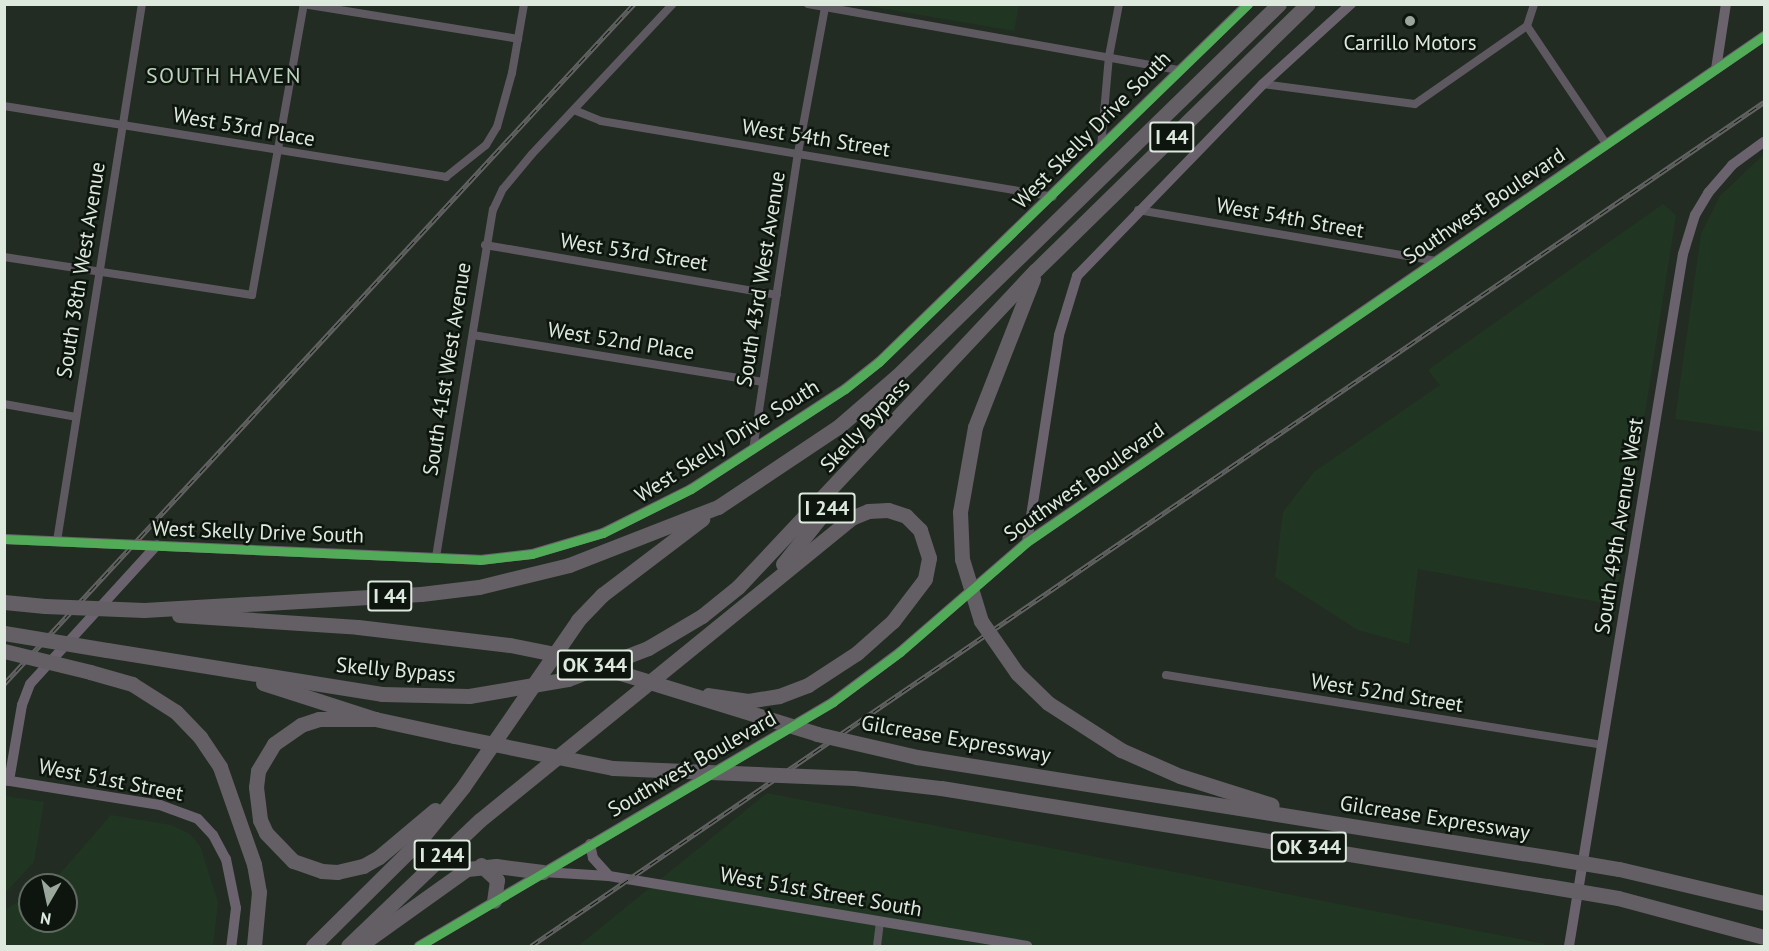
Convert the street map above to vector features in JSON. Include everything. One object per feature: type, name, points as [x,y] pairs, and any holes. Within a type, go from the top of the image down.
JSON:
[{"type":"highway","name":"Skelly Bypass","points":[[4,602],[144,610],[421,594],[479,587],[569,565],[718,507],[838,427],[897,376],[1279,4]]},
{"type":"highway","name":"Skelly Bypass","points":[[4,633],[382,694],[469,696],[568,679],[648,648],[711,610],[755,571],[1036,270],[1308,4]]},
{"type":"highway","points":[[1036,270],[975,427],[960,512],[962,560],[981,621],[1017,673],[1057,709],[1130,754],[1180,776],[1322,821]]},
{"type":"highway","name":"I 244","points":[[348,946],[480,820],[672,667],[768,583],[887,432]]},
{"type":"highway","name":"I 244","points":[[313,946],[420,840],[463,787],[578,620],[602,595],[718,507]]},
{"type":"highway","points":[[678,691],[748,701],[787,694],[843,663],[893,621],[925,579],[928,547],[920,530],[906,516],[888,510],[868,511],[851,518],[768,583]]},
{"type":"highway","name":"Gilcrease Expressway","points":[[144,610],[211,620],[358,627],[510,645],[569,657],[807,732],[917,757],[1619,869],[1764,903]]},
{"type":"highway","points":[[4,651],[132,684],[176,712],[200,737],[220,767],[254,864],[259,892],[255,946]]},
{"type":"highway","name":"OK 344","points":[[220,669],[375,719],[612,768],[854,778],[952,789],[1618,898],[1764,937]]},
{"type":"highway","points":[[375,719],[335,718],[301,725],[285,734],[265,755],[256,788],[257,807],[266,833],[284,855],[322,871],[363,866],[463,787]]},
{"type":"highway","points":[[481,865],[497,880],[494,901]]},
{"type":"highway","points":[[359,946],[450,879],[481,865],[543,872]]},
{"type":"street","name":"South 38th West Avenue","points":[[57,541],[142,4]]},
{"type":"street","points":[[4,257],[252,295],[304,5],[518,39],[524,4]]},
{"type":"street","name":"South 41st West Avenue","points":[[436,557],[473,335],[485,245],[493,210],[503,189],[673,4]]},
{"type":"street","points":[[808,4],[1178,70]]},
{"type":"street","points":[[1101,147],[1109,56],[1119,4]]},
{"type":"street","name":"West Skelly Drive South","points":[[4,539],[509,559],[580,541],[663,505],[753,450],[879,362],[1053,197],[1178,70],[1248,4]]},
{"type":"street","points":[[1027,542],[1059,335],[1077,276],[1138,210],[1263,84],[1351,4]]},
{"type":"street","points":[[1263,84],[1415,104],[1527,27],[1534,4]]},
{"type":"street","points":[[1716,69],[1726,4]]},
{"type":"street","name":"South 43rd West Avenue","points":[[753,450],[798,153],[825,8]]},
{"type":"street","points":[[1527,27],[1607,145]]},
{"type":"street","name":"Southwest Boulevard","points":[[419,946],[842,696],[900,652],[1027,542],[1764,36]]},
{"type":"street","name":"West 53rd Place","points":[[4,106],[279,152],[446,177],[472,159],[497,127],[518,39]]},
{"type":"street","name":"West 54th Street","points":[[574,110],[601,121],[1053,197]]},
{"type":"street","name":"South 49th Avenue West","points":[[1569,946],[1687,237],[1695,215],[1716,182],[1732,165],[1764,141]]},
{"type":"street","name":"West 54th Street","points":[[1138,210],[1435,261]]},
{"type":"street","name":"West 53rd Street","points":[[485,245],[777,295]]},
{"type":"street","name":"West 52nd Place","points":[[473,335],[763,382]]},
{"type":"street","points":[[4,404],[76,417]]},
{"type":"street","points":[[7,780],[22,705],[30,684],[157,545]]},
{"type":"street","name":"West 52nd Street","points":[[1166,675],[1602,745]]},
{"type":"street","name":"West 51st Street","points":[[7,780],[160,805],[198,819],[213,835],[226,859],[236,908],[231,946]]},
{"type":"street","points":[[590,844],[597,864],[609,876]]},
{"type":"street","name":"West 51st Street South","points":[[543,872],[609,876],[1027,946]]},
{"type":"street","points":[[877,946],[880,922]]},
{"type":"shaded area","points":[[1019,4],[1014,31],[863,5]]},
{"type":"shaded area","points":[[1764,154],[1764,432],[1675,419],[1701,234],[1720,196]]},
{"type":"shaded area","points":[[1663,204],[1676,215],[1615,605],[1418,569],[1409,644],[1358,630],[1275,577],[1283,512],[1314,472],[1440,385],[1428,370]]},
{"type":"shaded area","points":[[767,793],[1545,944],[1544,946],[578,946]]},
{"type":"shaded area","points":[[5,796],[44,802],[34,862],[24,873],[18,873],[18,879],[5,893]]},
{"type":"shaded area","points":[[111,815],[171,825],[190,834],[200,846],[218,902],[213,946],[5,946],[5,910],[18,902],[18,933],[78,933],[78,873],[61,873]]},
{"type":"railway","points":[[4,684],[634,4]]},
{"type":"railway","points":[[531,946],[1764,102]]},
{"type":"cycle path","points":[[4,539],[480,560],[532,554],[603,533],[691,489],[845,389],[879,362],[1248,4]]},
{"type":"cycle path","points":[[419,946],[833,702],[900,652],[1027,542],[1764,36]]},
{"type":"place","name":"Carrillo Motors","points":[[1410,21]]},
{"type":"district","name":"SOUTH HAVEN","points":[[224,76]]}]
